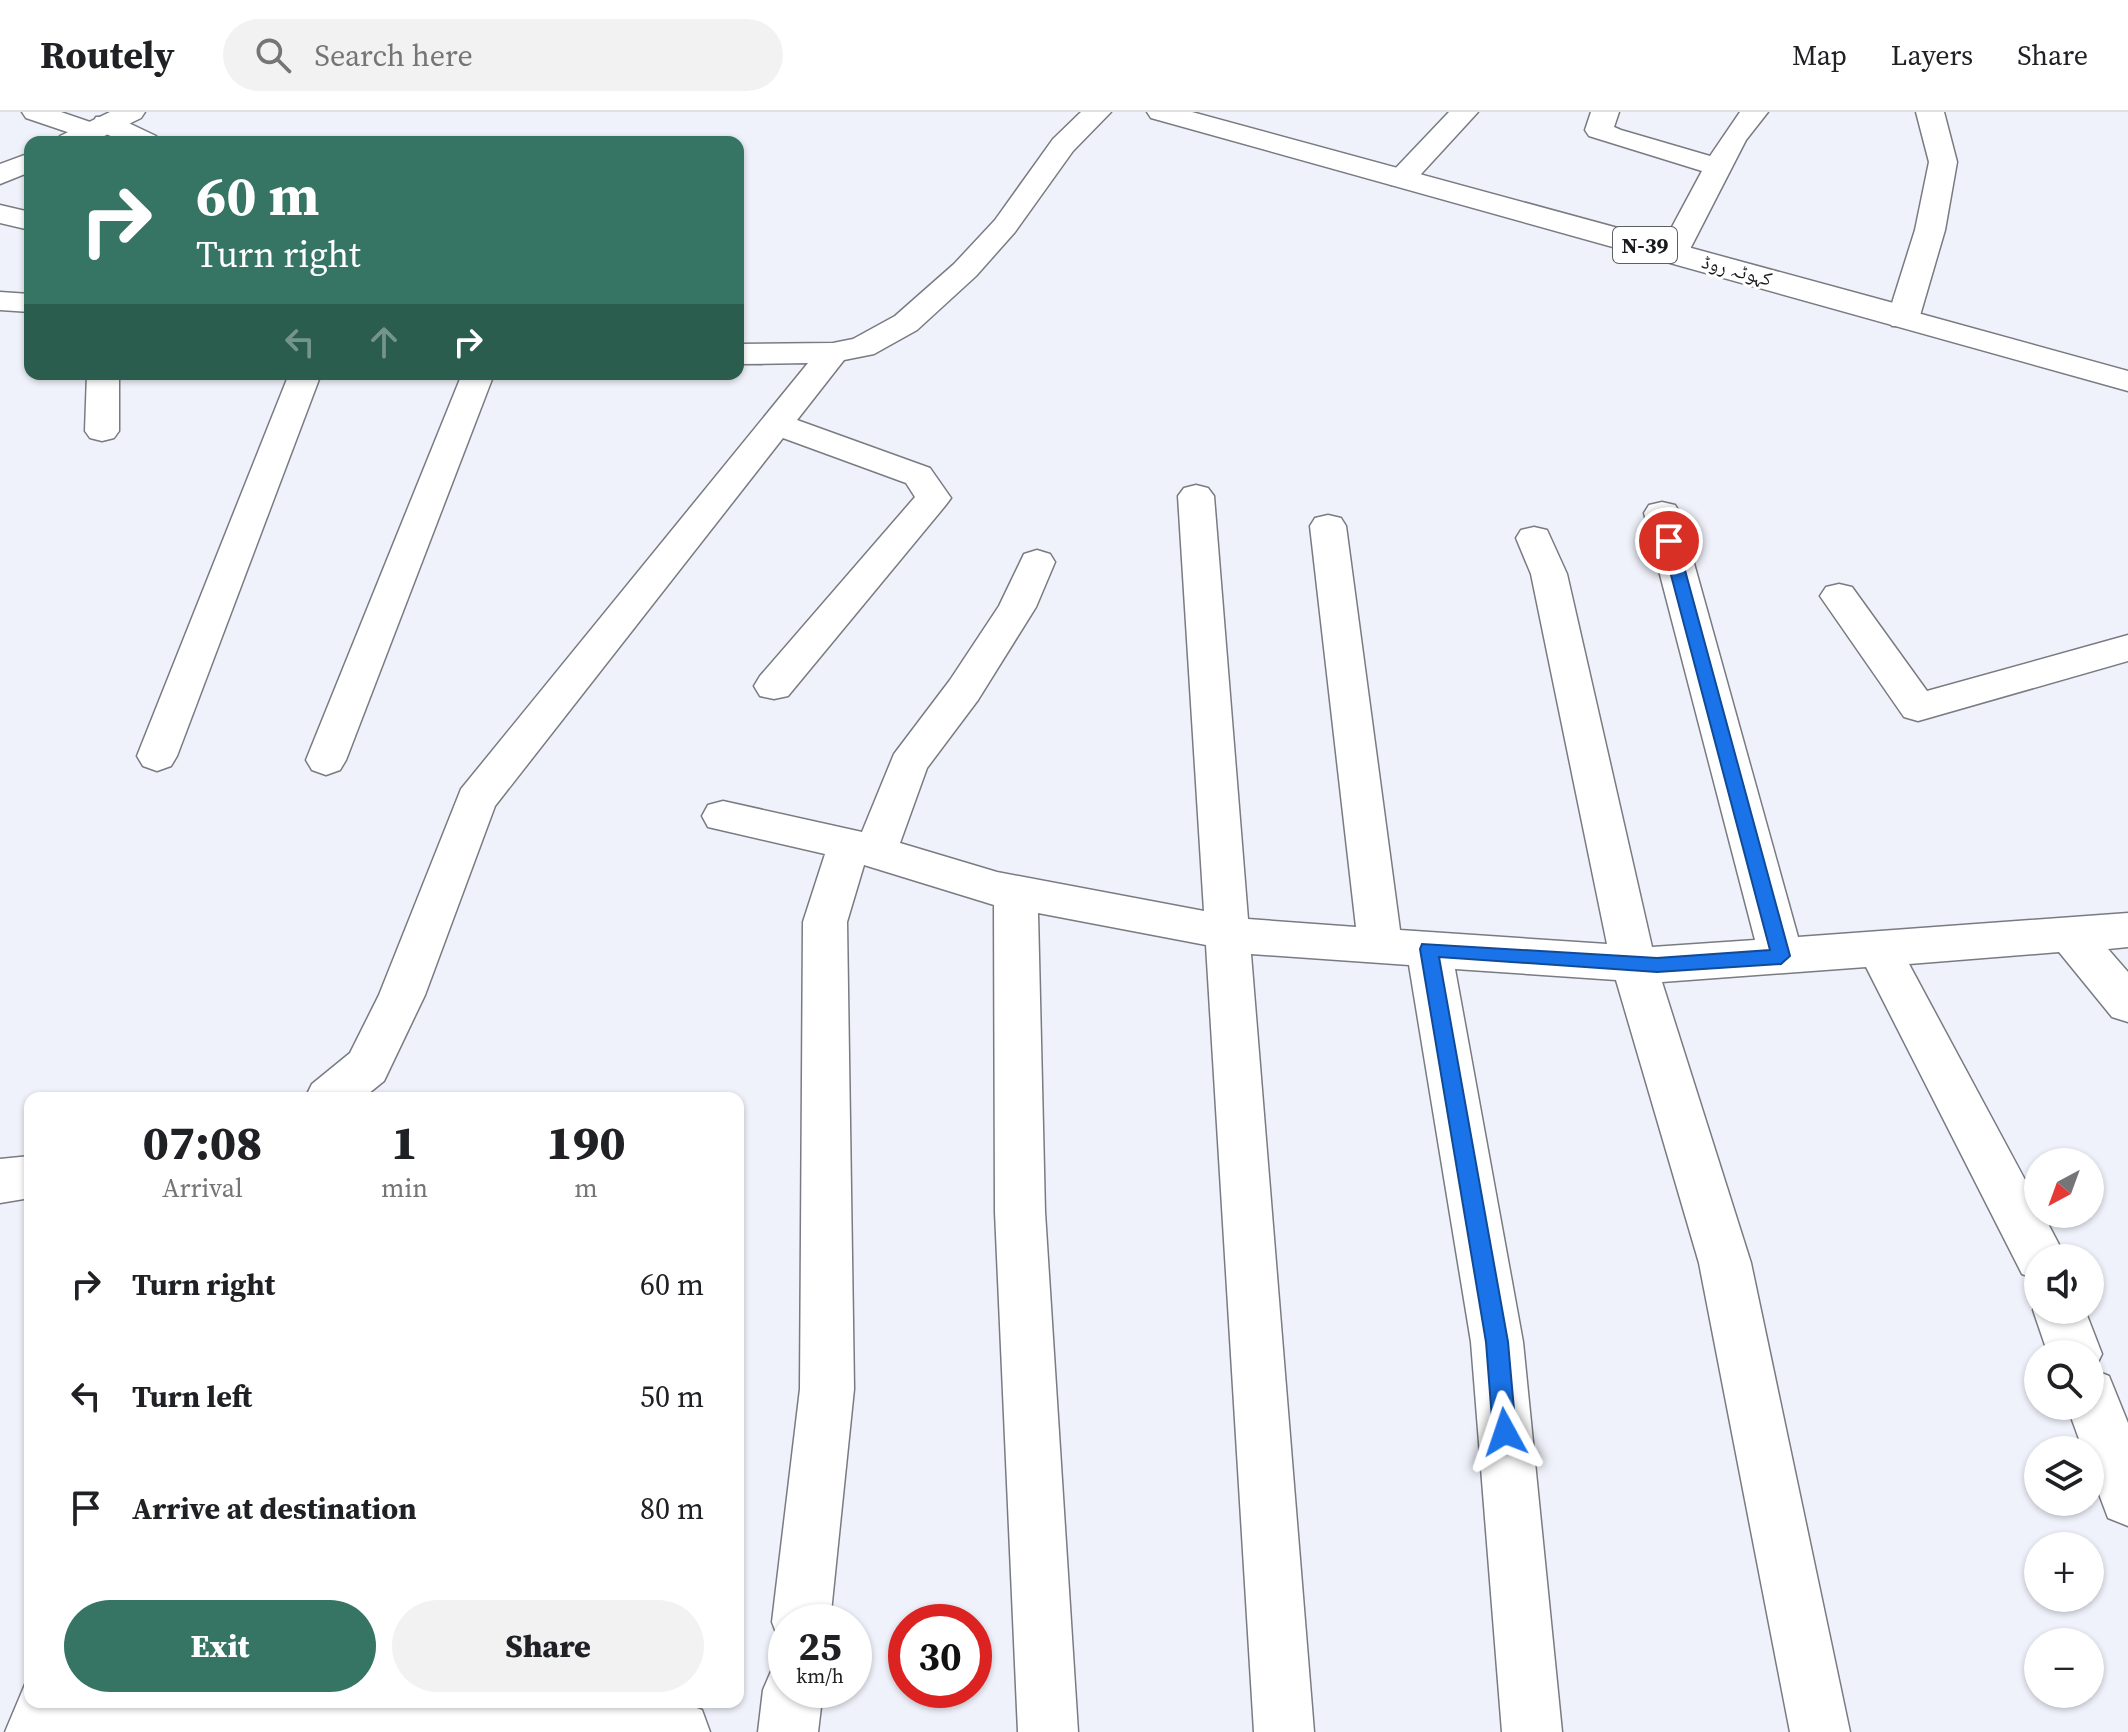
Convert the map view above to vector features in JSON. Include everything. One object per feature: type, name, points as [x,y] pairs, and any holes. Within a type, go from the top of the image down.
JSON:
[{"type":"main road","points":[[36,112],[89,132],[112,136]]},
{"type":"main road","points":[[89,132],[131,112]]},
{"type":"main road","points":[[744,354],[833,353],[882,338],[906,323],[965,270],[1005,226],[1063,145],[1097,112]]},
{"type":"main road","name":"کہوٹہ روڈ","points":[[1161,112],[1886,311],[1903,319],[2128,381]]},
{"type":"main road","points":[[1401,179],[1464,112]]},
{"type":"main road","points":[[1605,112],[1599,130],[1611,136],[1718,167]]},
{"type":"main road","points":[[1673,253],[1733,138],[1754,112]]},
{"type":"main road","points":[[1903,319],[1930,230],[1943,162],[1930,112]]},
{"type":"main road","points":[[0,175],[24,164]]},
{"type":"main road","points":[[0,214],[24,220]]},
{"type":"main road","points":[[0,301],[24,303]]},
{"type":"main road","points":[[336,1092],[367,1067],[402,995],[476,800],[833,353]]},
{"type":"main road","points":[[102,431],[103,380]]},
{"type":"main road","points":[[157,756],[303,380]]},
{"type":"main road","points":[[326,760],[476,380]]},
{"type":"main road","points":[[774,686],[933,498],[918,476],[778,425]]},
{"type":"main road","points":[[1196,496],[1284,1732]]},
{"type":"main road","points":[[1662,513],[1781,956]]},
{"type":"main road","points":[[1328,526],[1404,948],[1497,1342],[1532,1732]]},
{"type":"main road","points":[[1534,538],[1549,574],[1633,963],[1725,1263],[1820,1732]]},
{"type":"main road","points":[[803,1604],[827,1389],[825,922],[908,764],[964,690],[1017,607],[1037,562]]},
{"type":"main road","points":[[1839,596],[1918,707],[2128,648]]},
{"type":"main road","points":[[723,816],[863,848],[1016,893],[1227,933],[1404,948],[1657,965],[2128,930]]},
{"type":"main road","points":[[1016,893],[1020,1212],[1048,1732]]},
{"type":"main road","points":[[2070,935],[2128,1004]]},
{"type":"main road","points":[[1879,949],[2033,1244]]},
{"type":"main road","points":[[0,1181],[24,1178]]},
{"type":"main road","points":[[2100,1420],[2128,1498]]},
{"type":"main road","points":[[35,1732],[45,1708]]},
{"type":"main road","points":[[156,1708],[680,1732]]},
{"type":"main road","points":[[788,1732],[791,1708]]},
{"type":"route","points":[[1505,1432],[1497,1342],[1429,949],[1657,965],[1781,956],[1669,541]]}]
